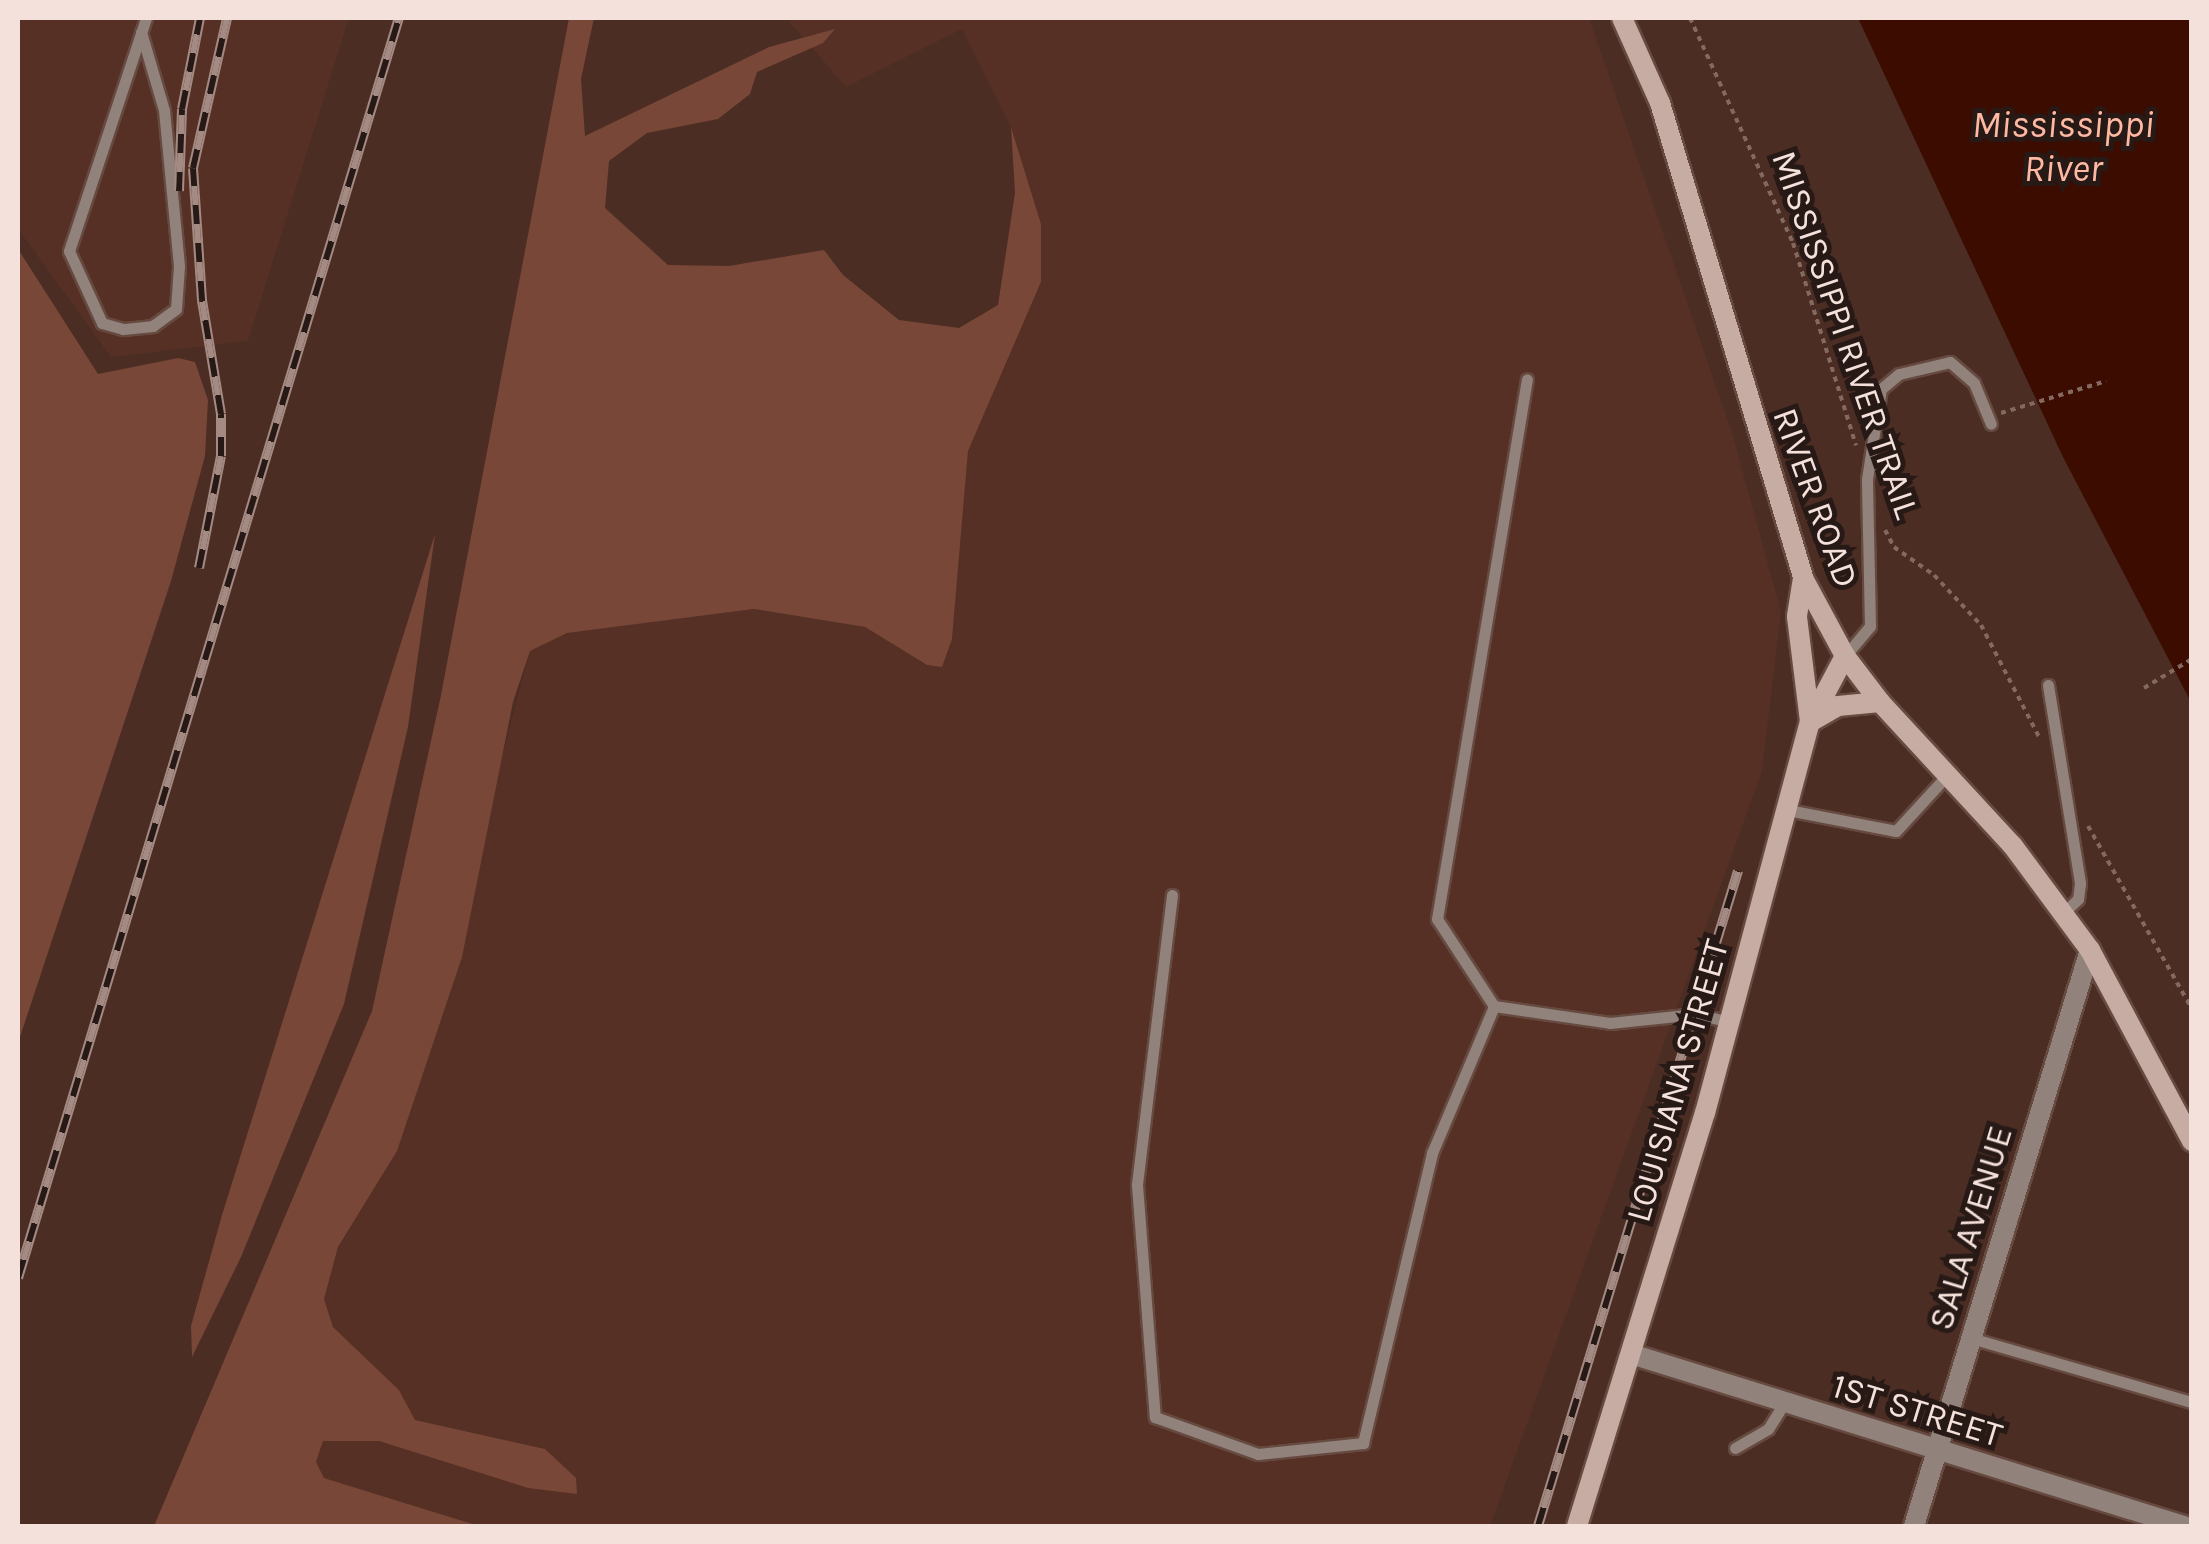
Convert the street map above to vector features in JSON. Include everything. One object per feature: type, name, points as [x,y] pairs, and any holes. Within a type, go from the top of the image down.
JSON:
[{"type":"main road","name":"RIVER ROAD","points":[[1622,18],[1660,103],[1803,578],[1845,656],[1880,702],[1950,772],[2064,912],[2090,950],[2192,1141]]},
{"type":"main road","points":[[1803,578],[1798,617],[1810,722],[1838,706],[1880,702]]},
{"type":"main road","name":"LOUISIANA STREET","points":[[1577,1526],[1730,1022],[1810,722],[1845,656]]},
{"type":"street","name":"SALA AVENUE","points":[[1914,1526],[2090,950]]},
{"type":"street","name":"1ST STREET","points":[[1631,1354],[2184,1526]]},
{"type":"lane","points":[[141,32],[164,110],[179,266],[176,308],[153,326],[123,329],[102,323],[83,294],[69,251],[141,32],[146,18]]},
{"type":"lane","points":[[1845,656],[1870,626],[1867,478],[1881,389],[1899,374],[1936,362],[1962,366],[1991,424]]},
{"type":"lane","points":[[1527,379],[1437,918],[1494,1006],[1610,1023],[1696,1014],[1730,1022]]},
{"type":"lane","points":[[2048,685],[2080,883],[2078,899],[2064,912]]},
{"type":"lane","points":[[1788,810],[1896,831],[1950,772]]},
{"type":"lane","points":[[1172,895],[1136,1185],[1155,1417],[1258,1454],[1363,1443],[1432,1153],[1494,1006]]},
{"type":"lane","points":[[1971,1338],[2192,1402]]},
{"type":"lane","points":[[1735,1448],[1768,1429],[1784,1403]]},
{"type":"path","name":"MISSISSIPPI RIVER TRAIL","points":[[1690,18],[1793,243],[1867,478]]},
{"type":"path","points":[[2001,414],[2106,381]]},
{"type":"path","name":"MISSISSIPPI RIVER TRAIL","points":[[1880,521],[1894,547],[1934,575],[1981,625],[2044,748]]},
{"type":"path","points":[[2144,688],[2192,659]]},
{"type":"path","points":[[2081,815],[2192,1009]]},
{"type":"shaded area","points":[[18,18],[349,18],[248,341],[111,357],[18,229]]},
{"type":"shaded area","points":[[569,18],[594,18],[581,79],[585,136],[769,47],[835,29],[823,43],[757,72],[750,94],[718,119],[647,133],[609,161],[605,208],[668,265],[729,266],[824,250],[843,275],[899,320],[959,328],[998,305],[1015,193],[1011,127],[1041,224],[1041,282],[968,451],[952,639],[942,667],[927,665],[865,627],[754,609],[567,633],[530,651],[513,702],[462,957],[397,1151],[338,1247],[324,1299],[333,1327],[399,1390],[415,1420],[545,1449],[576,1478],[577,1494],[528,1488],[379,1441],[323,1441],[316,1462],[324,1478],[479,1526],[154,1526],[372,1011],[441,695]]},
{"type":"shaded area","points":[[786,18],[1589,18],[1733,436],[1781,612],[1762,771],[1490,1526],[479,1526],[324,1478],[316,1462],[323,1441],[379,1441],[528,1488],[577,1493],[545,1449],[415,1420],[399,1390],[333,1327],[324,1299],[338,1247],[397,1151],[530,651],[567,633],[754,609],[865,627],[927,665],[952,639],[968,451],[1041,283],[1041,224],[1011,127],[962,29],[846,87]]},
{"type":"shaded area","points":[[18,249],[98,374],[178,358],[195,362],[208,400],[205,456],[171,581],[18,1043]]},
{"type":"shaded area","points":[[435,534],[408,727],[344,1004],[241,1257],[192,1357],[191,1326],[222,1215]]},
{"type":"water","name":"Mississippi River","points":[[1858,18],[2191,18],[2191,702],[2063,457]]},
{"type":"railway","points":[[179,191],[182,109],[200,18]]},
{"type":"railway","points":[[199,568],[221,456],[221,414],[202,300],[193,168],[227,18]]},
{"type":"railway","points":[[18,1278],[399,18]]},
{"type":"railway","points":[[1538,1526],[1738,871]]}]
